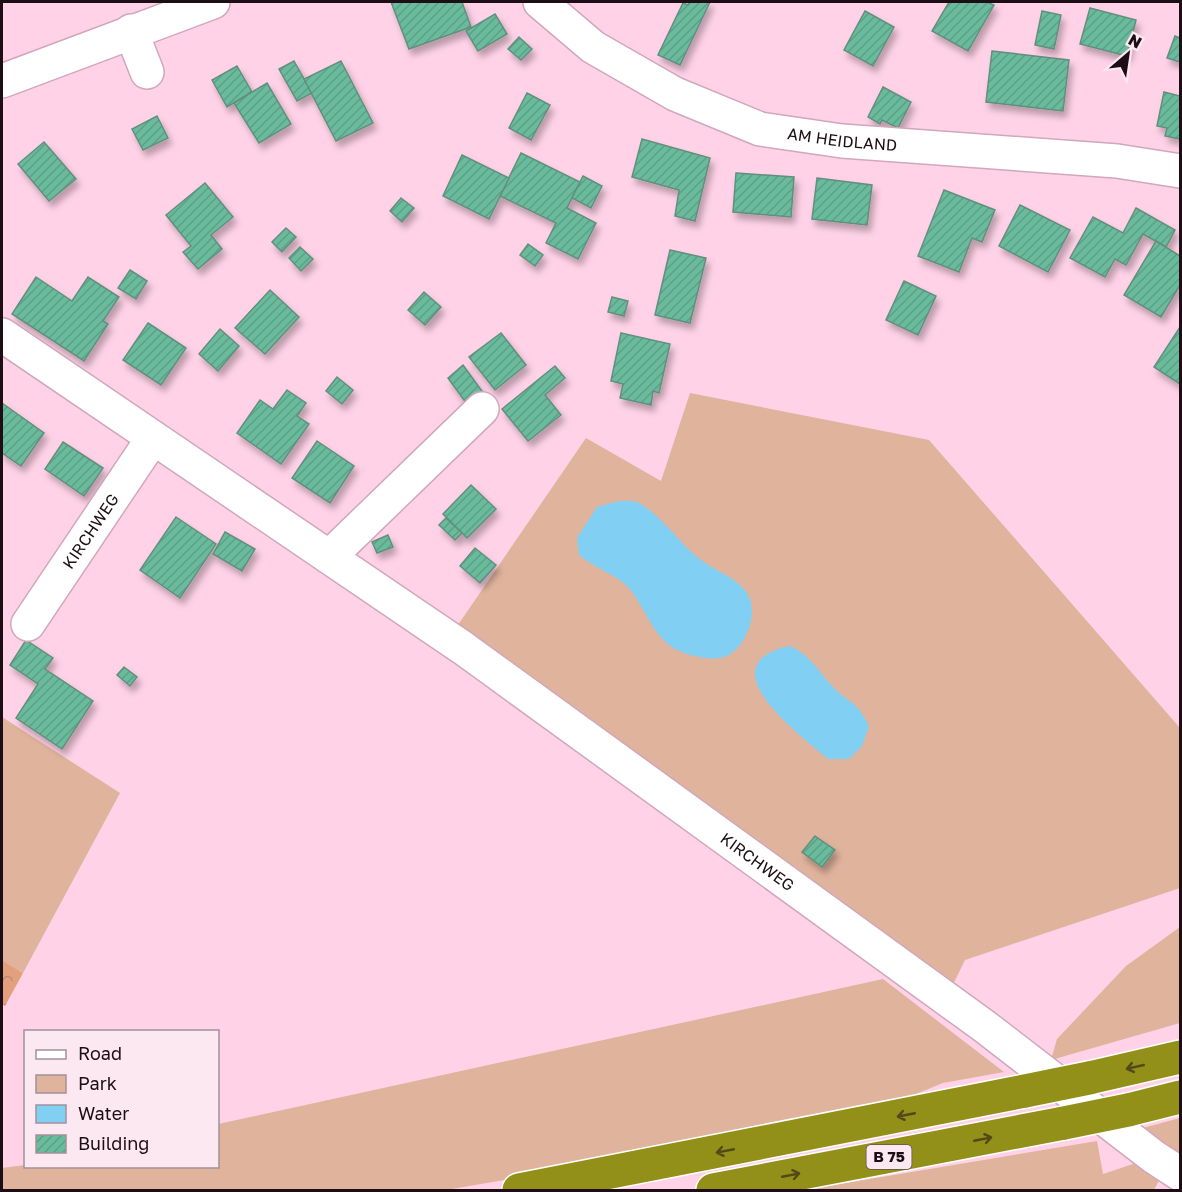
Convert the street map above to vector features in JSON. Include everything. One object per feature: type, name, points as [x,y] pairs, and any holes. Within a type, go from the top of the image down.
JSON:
[{"type":"highway","name":"B 75","points":[[519,1191],[1025,1091],[1180,1057]]},
{"type":"highway","name":"B 75","points":[[713,1191],[1064,1123],[1180,1097]]},
{"type":"street","points":[[2,81],[213,2]]},
{"type":"street","name":"AM HEIDLAND","points":[[540,2],[593,47],[675,94],[760,129],[842,141],[1117,161],[1180,171]]},
{"type":"street","points":[[131,31],[147,72]]},
{"type":"street","name":"KIRCHWEG","points":[[2,334],[463,648],[984,1026],[1154,1157],[1180,1174]]},
{"type":"street","points":[[329,556],[482,409]]},
{"type":"street","name":"KIRCHWEG","points":[[28,624],[153,438]]},
{"type":"green space","points":[[690,393],[929,440],[1180,728],[1180,888],[965,960],[946,999],[449,638],[586,438],[661,481]]},
{"type":"green space","points":[[2,717],[120,793],[23,973],[2,960]]},
{"type":"green space","points":[[1180,927],[1180,1023],[1051,1060],[1057,1039],[1126,966]]},
{"type":"green space","points":[[2,960],[23,973],[5,1006],[2,1004]]},
{"type":"green space","points":[[883,979],[1004,1072],[943,1083],[906,1098],[637,1157],[446,1190],[2,1190],[2,1168],[24,1165],[24,1168],[219,1168],[219,1124]]},
{"type":"green space","points":[[1180,1118],[1180,1163],[1139,1129]]},
{"type":"green space","points":[[1097,1141],[1103,1174],[1154,1157],[1167,1165],[1154,1190],[804,1190]]},
{"type":"water","points":[[619,501],[635,501],[646,508],[693,553],[744,589],[751,603],[752,613],[747,633],[736,650],[720,658],[709,658],[675,649],[660,636],[628,587],[579,555],[577,538],[597,507]]},
{"type":"water","points":[[790,646],[809,659],[834,688],[857,707],[869,726],[862,746],[849,759],[828,759],[781,717],[766,700],[757,683],[756,668],[766,655]]},
{"type":"building","points":[[391,2],[462,2],[471,27],[409,49]]},
{"type":"building","points":[[689,2],[710,2],[680,65],[658,55],[683,3],[688,5]]},
{"type":"building","points":[[949,2],[987,2],[994,5],[968,51],[932,31]]},
{"type":"building","points":[[1090,8],[1136,20],[1127,56],[1080,44]]},
{"type":"building","points":[[865,11],[894,27],[873,66],[844,50]]},
{"type":"building","points":[[1042,11],[1061,15],[1054,49],[1035,45]]},
{"type":"building","points":[[495,14],[507,34],[478,51],[466,31]]},
{"type":"building","points":[[1175,36],[1180,38],[1180,62],[1167,58]]},
{"type":"building","points":[[519,37],[532,49],[521,60],[508,49]]},
{"type":"building","points":[[992,51],[1069,60],[1063,111],[986,102]]},
{"type":"building","points":[[294,61],[312,93],[297,101],[279,69]]},
{"type":"building","points":[[341,61],[373,123],[336,141],[304,79]]},
{"type":"building","points":[[237,66],[252,92],[227,107],[212,80]]},
{"type":"building","points":[[267,83],[291,124],[259,143],[234,103]]},
{"type":"building","points":[[883,87],[911,102],[898,128],[882,120],[880,124],[868,117]]},
{"type":"building","points":[[1164,92],[1180,96],[1180,139],[1165,136],[1167,128],[1157,126]]},
{"type":"building","points":[[527,93],[550,105],[531,140],[509,128]]},
{"type":"building","points":[[157,116],[168,138],[143,150],[132,129]]},
{"type":"building","points":[[642,139],[710,158],[695,221],[675,216],[679,190],[632,177]]},
{"type":"building","points":[[44,142],[76,179],[49,201],[18,164]]},
{"type":"building","points":[[521,153],[580,182],[567,208],[596,223],[578,259],[546,243],[556,223],[500,196]]},
{"type":"building","points":[[462,155],[509,178],[489,219],[443,196]]},
{"type":"building","points":[[736,173],[794,177],[791,217],[733,212]]},
{"type":"building","points":[[583,176],[602,186],[591,208],[572,198]]},
{"type":"building","points":[[817,178],[872,185],[867,225],[812,219]]},
{"type":"building","points":[[205,183],[233,217],[211,235],[222,249],[198,269],[183,252],[191,246],[166,215]]},
{"type":"building","points":[[944,190],[995,210],[982,242],[972,238],[959,272],[918,256]]},
{"type":"building","points":[[401,198],[414,208],[402,222],[390,211]]},
{"type":"building","points":[[1020,205],[1070,230],[1048,272],[999,246]]},
{"type":"building","points":[[1136,208],[1175,230],[1166,247],[1143,234],[1126,265],[1115,259],[1105,277],[1070,258],[1093,217],[1123,233]]},
{"type":"building","points":[[286,228],[296,237],[282,252],[272,242]]},
{"type":"building","points":[[1156,241],[1180,256],[1180,285],[1161,317],[1124,295]]},
{"type":"building","points":[[528,244],[543,255],[535,266],[520,255]]},
{"type":"building","points":[[300,247],[313,259],[301,271],[289,258]]},
{"type":"building","points":[[670,250],[706,258],[690,323],[655,315]]},
{"type":"building","points":[[130,270],[147,281],[136,299],[118,288]]},
{"type":"building","points":[[36,277],[72,301],[88,277],[119,297],[103,321],[108,324],[84,361],[12,314]]},
{"type":"building","points":[[904,281],[936,296],[918,335],[886,320]]},
{"type":"building","points":[[270,290],[299,317],[265,354],[235,328]]},
{"type":"building","points":[[424,292],[441,307],[425,325],[408,310]]},
{"type":"building","points":[[612,297],[628,301],[624,316],[608,312]]},
{"type":"building","points":[[148,323],[186,348],[161,385],[123,360]]},
{"type":"building","points":[[1180,327],[1180,384],[1154,367]]},
{"type":"building","points":[[220,329],[239,346],[218,371],[199,354]]},
{"type":"building","points":[[501,333],[526,365],[495,390],[469,357]]},
{"type":"building","points":[[621,333],[670,344],[659,393],[653,391],[651,405],[620,398],[623,384],[611,381]]},
{"type":"building","points":[[463,365],[484,394],[469,407],[448,378]]},
{"type":"building","points":[[555,366],[565,378],[545,395],[561,415],[528,441],[502,409]]},
{"type":"building","points":[[337,377],[353,390],[342,404],[326,391]]},
{"type":"building","points":[[287,390],[306,403],[297,416],[309,424],[281,464],[237,433],[260,400],[273,409]]},
{"type":"building","points":[[2,403],[44,433],[21,466],[2,453]]},
{"type":"building","points":[[317,441],[354,466],[330,503],[292,478]]},
{"type":"building","points":[[63,442],[103,468],[84,496],[45,469]]},
{"type":"building","points":[[471,485],[496,509],[467,538],[443,514]]},
{"type":"building","points":[[176,517],[216,544],[180,598],[140,570]]},
{"type":"building","points":[[446,518],[462,533],[455,540],[439,525]]},
{"type":"building","points":[[225,532],[255,549],[242,571],[213,554]]},
{"type":"building","points":[[388,535],[393,547],[377,553],[372,542]]},
{"type":"building","points":[[475,548],[496,565],[480,583],[460,566]]},
{"type":"building","points":[[26,640],[53,658],[45,669],[93,701],[62,749],[16,718],[38,684],[10,665]]},
{"type":"building","points":[[124,667],[137,677],[130,686],[117,675]]},
{"type":"building","points":[[815,836],[835,850],[822,867],[802,852]]}]
